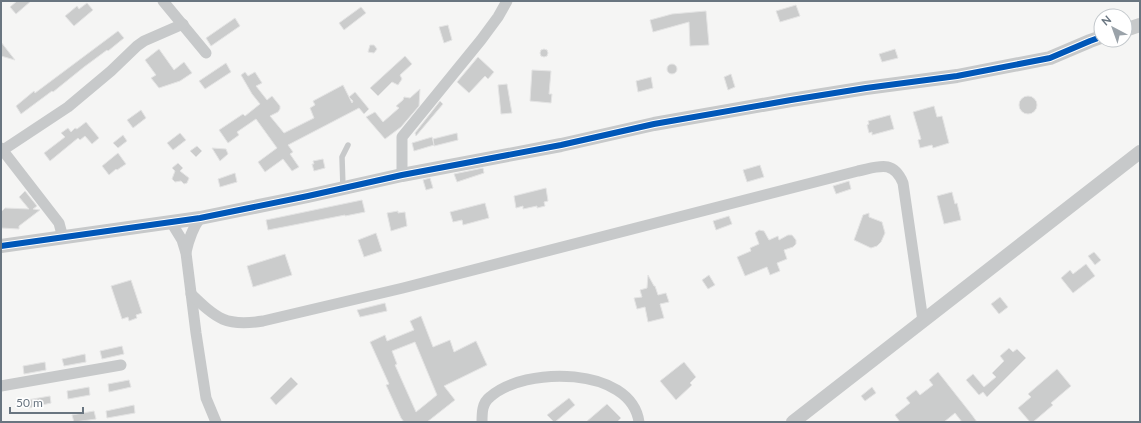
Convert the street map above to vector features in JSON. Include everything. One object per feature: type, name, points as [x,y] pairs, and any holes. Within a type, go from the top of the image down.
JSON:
[{"type":"street","points":[[163,1],[206,54]]},
{"type":"street","points":[[402,175],[402,137],[481,40],[498,17],[507,1]]},
{"type":"street","points":[[63,238],[59,223],[2,149],[68,107],[111,71],[144,40],[183,24]]},
{"type":"street","points":[[1,246],[200,218],[402,175],[561,145],[654,124],[866,88],[957,76],[1050,58],[1093,40]]},
{"type":"street","points":[[793,422],[1140,152]]},
{"type":"street","points":[[192,294],[216,316],[229,322],[245,324],[263,321],[403,288],[858,171],[891,167],[900,175],[903,183],[923,321]]},
{"type":"street","points":[[186,252],[193,227],[200,218]]},
{"type":"street","points":[[170,222],[182,240],[186,252],[206,398],[216,422]]},
{"type":"street","points":[[1,386],[121,365]]},
{"type":"street","points":[[482,422],[484,404],[489,397],[501,389],[525,380],[554,376],[573,376],[608,384],[620,391],[633,404],[638,413],[639,422]]},
{"type":"lane","points":[[343,188],[342,157],[348,145]]},
{"type":"building","points":[[17,1],[31,1],[16,14],[10,7]]},
{"type":"building","points":[[87,3],[93,10],[74,26],[65,16],[77,6],[79,9]]},
{"type":"building","points":[[796,5],[800,16],[780,22],[776,11]]},
{"type":"building","points":[[361,7],[366,13],[344,30],[339,23]]},
{"type":"building","points":[[706,11],[709,45],[690,46],[689,22],[653,32],[650,20],[672,14]]},
{"type":"building","points":[[235,18],[240,26],[211,46],[206,38]]},
{"type":"building","points":[[448,25],[452,40],[444,43],[439,27]]},
{"type":"building","points":[[118,31],[124,38],[53,92],[52,91],[21,114],[16,106],[34,91],[35,93]]},
{"type":"building","points":[[1,42],[15,60],[1,56]]},
{"type":"building","points":[[370,45],[374,45],[377,49],[374,53],[368,52]]},
{"type":"building","points":[[159,49],[174,70],[184,62],[192,73],[180,81],[159,88],[151,78],[156,75],[145,60]]},
{"type":"building","points":[[542,49],[546,49],[548,53],[546,57],[542,57],[540,55],[540,51]]},
{"type":"building","points":[[895,49],[898,58],[882,62],[879,54]]},
{"type":"building","points":[[405,56],[412,64],[400,75],[402,79],[398,85],[392,82],[378,96],[370,88]]},
{"type":"building","points":[[478,57],[494,72],[488,79],[485,76],[469,93],[457,82]]},
{"type":"building","points":[[226,63],[231,72],[205,89],[199,81]]},
{"type":"building","points":[[672,64],[677,69],[672,74],[667,69]]},
{"type":"building","points":[[532,70],[551,71],[549,94],[552,94],[551,103],[530,101]]},
{"type":"building","points":[[245,72],[248,76],[255,72],[262,83],[256,86],[267,100],[272,96],[280,106],[278,112],[270,116],[284,133],[314,118],[310,108],[315,105],[313,101],[343,85],[349,97],[355,92],[369,109],[364,114],[359,108],[288,145],[293,152],[290,154],[299,167],[292,171],[283,159],[265,172],[258,162],[277,148],[256,119],[237,132],[239,135],[228,143],[219,130],[243,114],[245,116],[260,104],[252,94],[241,75]]},
{"type":"building","points":[[731,74],[735,87],[728,90],[724,77]]},
{"type":"building","points":[[651,77],[653,88],[638,92],[636,81]]},
{"type":"building","points":[[507,84],[512,113],[501,114],[498,85]]},
{"type":"building","points":[[420,89],[419,106],[401,127],[385,139],[366,117],[375,112],[383,122],[399,108],[396,106],[403,100],[404,97],[410,98]]},
{"type":"building","points":[[1028,96],[1035,98],[1037,105],[1035,112],[1028,114],[1021,112],[1019,105],[1021,98]]},
{"type":"building","points":[[440,101],[443,104],[416,136],[415,133]]},
{"type":"building","points":[[934,106],[937,117],[942,116],[949,143],[933,148],[932,145],[920,148],[918,140],[921,139],[913,112]]},
{"type":"building","points":[[141,110],[146,118],[133,128],[127,120]]},
{"type":"building","points":[[890,115],[894,129],[872,135],[872,132],[869,133],[867,125],[869,124],[868,121]]},
{"type":"building","points":[[86,122],[99,138],[92,144],[85,136],[80,140],[78,138],[50,161],[44,153],[65,137],[61,133],[68,128],[71,132]]},
{"type":"building","points":[[180,133],[186,140],[173,150],[167,143]]},
{"type":"building","points":[[457,133],[458,140],[434,146],[433,139]]},
{"type":"building","points":[[123,135],[127,141],[118,148],[113,143]]},
{"type":"building","points":[[432,137],[434,145],[414,151],[412,143]]},
{"type":"building","points":[[197,146],[202,151],[196,157],[190,151]]},
{"type":"building","points":[[212,148],[226,149],[228,154],[220,161]]},
{"type":"building","points":[[118,153],[126,164],[117,170],[116,169],[109,175],[102,166]]},
{"type":"building","points":[[323,159],[325,168],[314,171],[312,164],[314,164],[313,161]]},
{"type":"building","points":[[178,163],[183,168],[180,171],[189,178],[187,183],[184,184],[181,181],[175,182],[172,179],[175,171],[172,168]]},
{"type":"building","points":[[760,165],[764,177],[747,182],[743,170]]},
{"type":"building","points":[[483,168],[484,173],[457,182],[454,174]]},
{"type":"building","points":[[235,173],[237,182],[220,187],[218,179]]},
{"type":"building","points":[[430,178],[433,188],[426,190],[423,180]]},
{"type":"building","points":[[849,181],[851,189],[836,194],[833,186]]},
{"type":"building","points":[[546,188],[548,201],[544,202],[545,206],[523,209],[523,206],[516,208],[514,196]]},
{"type":"building","points":[[25,191],[37,206],[33,209],[40,210],[19,226],[19,229],[1,228],[1,212],[5,208],[29,209],[19,197]]},
{"type":"building","points":[[952,192],[955,204],[957,203],[961,220],[944,224],[937,196]]},
{"type":"building","points":[[362,200],[365,212],[268,230],[266,220]]},
{"type":"building","points":[[485,203],[489,218],[463,225],[462,220],[453,222],[450,212]]},
{"type":"building","points":[[398,211],[398,213],[405,212],[407,226],[391,231],[387,213]]},
{"type":"building","points":[[869,213],[869,217],[882,222],[885,233],[881,242],[877,246],[871,248],[854,240],[863,215]]},
{"type":"building","points":[[729,216],[732,224],[716,230],[713,221]]},
{"type":"building","points":[[759,230],[764,231],[769,240],[778,236],[779,240],[788,235],[792,235],[796,240],[796,244],[793,247],[784,250],[787,259],[777,263],[780,271],[770,275],[767,267],[745,276],[737,257],[751,251],[750,248],[759,244],[755,233]]},
{"type":"building","points":[[376,233],[382,251],[364,257],[358,240]]},
{"type":"building","points":[[1094,252],[1101,260],[1095,265],[1088,256]]},
{"type":"building","points":[[285,254],[292,275],[253,287],[247,266]]},
{"type":"building","points":[[1086,264],[1095,276],[1073,293],[1061,278],[1070,270],[1073,274]]},
{"type":"building","points":[[648,275],[655,286],[658,295],[666,293],[669,302],[660,304],[664,318],[648,322],[645,307],[637,309],[634,298],[642,297],[640,290],[647,288]]},
{"type":"building","points":[[709,275],[715,285],[708,289],[702,280]]},
{"type":"building","points":[[131,280],[142,313],[136,315],[137,318],[129,321],[128,317],[122,319],[111,286]]},
{"type":"building","points":[[1000,297],[1008,307],[999,314],[991,304]]},
{"type":"building","points":[[385,303],[387,311],[360,317],[357,310]]},
{"type":"building","points":[[421,316],[433,347],[450,340],[454,352],[476,341],[487,365],[444,386],[455,400],[427,422],[404,422],[401,418],[386,385],[389,384],[370,342],[385,335],[387,341],[414,330],[410,321]],"holes":[[[415,342],[437,395],[416,412],[395,365],[397,364],[392,351]]]},
{"type":"building","points":[[122,346],[124,354],[102,359],[100,351]]},
{"type":"building","points":[[1009,348],[1013,352],[1017,349],[1026,358],[987,397],[983,392],[979,395],[966,380],[973,374],[984,387],[996,377],[992,373],[1004,361],[1000,356]]},
{"type":"building","points":[[85,354],[86,362],[64,366],[62,359]]},
{"type":"building","points":[[45,362],[46,370],[24,374],[23,366]]},
{"type":"building","points":[[684,362],[696,377],[690,383],[692,385],[676,400],[660,381]]},
{"type":"building","points":[[1057,369],[1071,386],[1051,403],[1053,405],[1033,422],[1030,422],[1018,408],[1031,397],[1028,394]]},
{"type":"building","points":[[938,372],[977,422],[962,422],[955,413],[944,422],[900,422],[895,415],[910,403],[906,398],[916,390],[920,395],[933,385],[929,380]]},
{"type":"building","points":[[291,377],[298,384],[276,405],[270,398]]},
{"type":"building","points":[[129,380],[131,387],[109,392],[108,384]]},
{"type":"building","points":[[89,387],[90,395],[68,399],[67,391]]},
{"type":"building","points":[[872,387],[876,393],[865,401],[861,396]]},
{"type":"building","points":[[50,396],[51,403],[29,408],[27,400]]},
{"type":"building","points":[[569,398],[575,405],[554,422],[547,415]]},
{"type":"building","points":[[607,404],[621,418],[617,422],[586,422]]},
{"type":"building","points":[[134,405],[135,413],[107,418],[106,411]]},
{"type":"building","points":[[94,411],[96,419],[74,422],[72,415]]},
{"type":"cycle path","points":[[1,246],[200,218],[402,175],[561,145],[654,124],[866,88],[957,76],[1050,58],[1093,40]]}]
